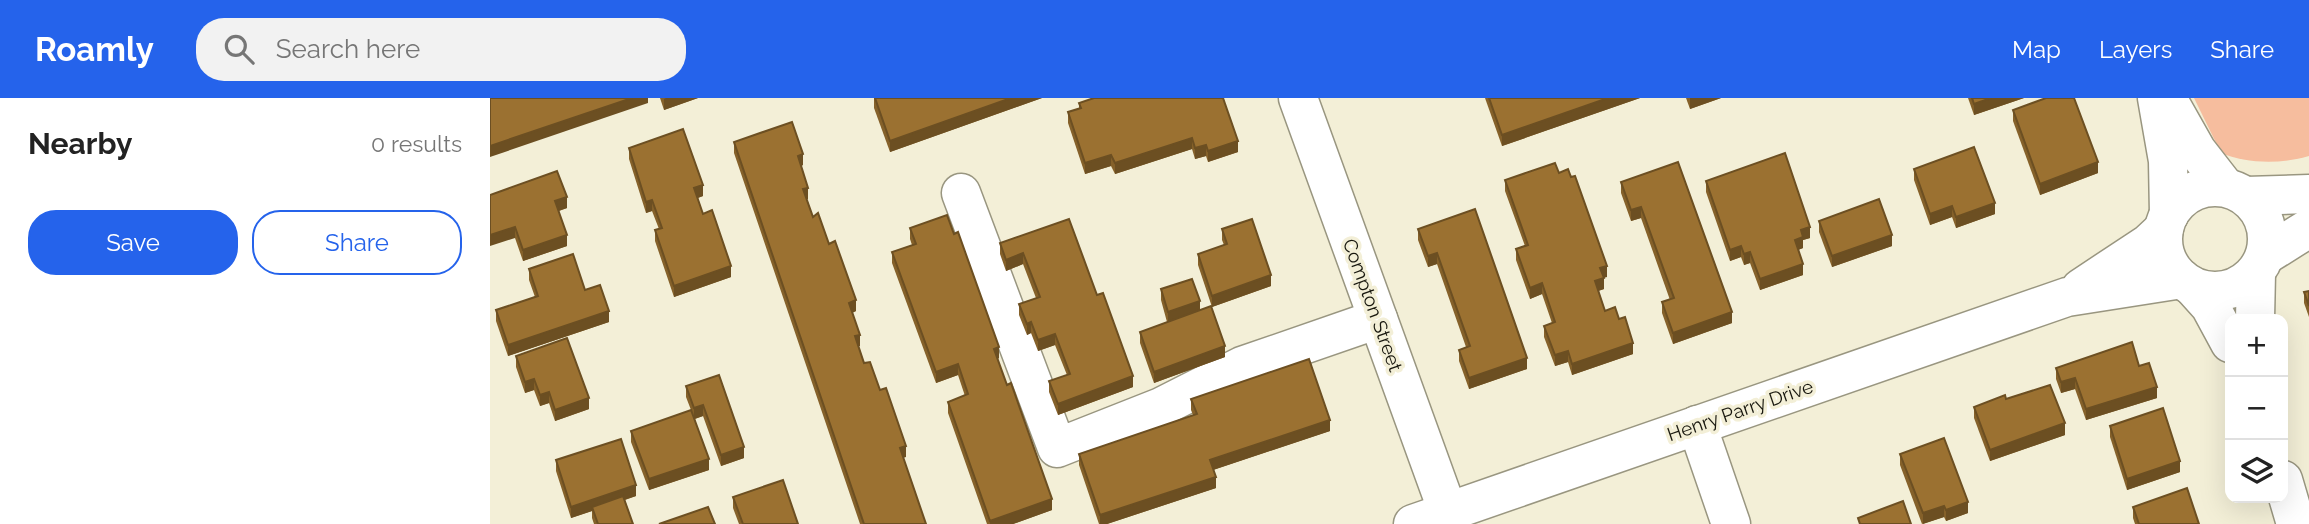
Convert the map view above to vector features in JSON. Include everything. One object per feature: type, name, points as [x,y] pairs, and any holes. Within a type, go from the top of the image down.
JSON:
[{"type":"main road","name":"Compton Street","points":[[1298,98],[1448,512]]},
{"type":"main road","points":[[2157,98],[2168,161],[2166,257],[2210,306],[2225,334]]},
{"type":"main road","points":[[2167,98],[2197,151],[2236,191],[2258,208],[2265,222],[2268,238],[2261,264],[2256,314]]},
{"type":"main road","points":[[2166,222],[2177,203],[2199,189],[2309,194]]},
{"type":"main road","points":[[961,193],[1056,448],[1161,407],[1242,366],[1378,319]]},
{"type":"main road","name":"Henry Parry Drive","points":[[2067,297],[2148,243],[2166,222]]},
{"type":"main road","points":[[2187,283],[2209,291],[2242,285],[2261,264],[2309,228]]},
{"type":"main road","name":"Henry Parry Drive","points":[[1413,524],[2067,297],[2187,283]]},
{"type":"main road","points":[[1697,425],[1731,524]]},
{"type":"main road","points":[[2288,497],[2296,524]]},
{"type":"shaded area","points":[[2194,98],[2309,98],[2309,156],[2265,162],[2221,153]]},
{"type":"building","points":[[490,98],[632,98],[490,146]]},
{"type":"building","points":[[875,98],[1011,98],[890,141]]},
{"type":"building","points":[[1094,98],[1223,98],[1238,141],[1208,151],[1206,145],[1195,148],[1192,138],[1115,163],[1111,155],[1085,163],[1068,112],[1081,108],[1079,103]]},
{"type":"building","points":[[1489,98],[1608,98],[1502,135]]},
{"type":"building","points":[[1972,98],[1991,98],[1974,104]]},
{"type":"building","points":[[2046,98],[2074,98],[2098,162],[2040,184],[2013,110]]},
{"type":"building","points":[[792,122],[803,154],[798,156],[808,188],[803,189],[813,217],[818,213],[829,244],[835,241],[856,300],[849,303],[860,335],[855,336],[864,363],[870,362],[880,390],[886,388],[906,446],[900,448],[926,524],[864,524],[734,142]]},
{"type":"building","points":[[683,129],[703,185],[694,188],[703,214],[712,210],[731,266],[674,286],[655,230],[662,228],[652,200],[646,202],[629,148]]},
{"type":"building","points":[[1974,147],[1995,203],[1956,217],[1952,206],[1930,214],[1914,169]]},
{"type":"building","points":[[1785,153],[1810,227],[1801,230],[1803,237],[1795,240],[1803,264],[1760,279],[1750,252],[1744,254],[1741,246],[1730,250],[1706,181]]},
{"type":"building","points":[[1678,162],[1732,312],[1673,333],[1662,302],[1674,298],[1641,207],[1631,210],[1621,182]]},
{"type":"building","points":[[1555,163],[1559,173],[1568,169],[1571,177],[1575,176],[1607,266],[1600,268],[1604,278],[1595,281],[1605,311],[1615,307],[1619,319],[1625,317],[1633,343],[1572,364],[1568,351],[1555,355],[1544,326],[1555,322],[1542,283],[1530,288],[1516,249],[1528,245],[1505,180]]},
{"type":"building","points":[[557,171],[567,197],[555,201],[567,235],[523,250],[515,227],[490,235],[490,195]]},
{"type":"building","points":[[1879,199],[1892,235],[1832,256],[1819,221]]},
{"type":"building","points":[[1475,209],[1527,358],[1469,378],[1459,350],[1470,346],[1437,253],[1428,256],[1418,229]]},
{"type":"building","points":[[947,215],[954,234],[958,232],[999,347],[994,349],[1007,385],[1011,383],[1052,499],[990,521],[948,402],[968,394],[958,364],[936,372],[892,252],[916,244],[910,228]]},
{"type":"building","points":[[1069,219],[1097,295],[1103,293],[1133,376],[1058,404],[1049,381],[1070,374],[1055,334],[1038,340],[1031,322],[1027,324],[1019,304],[1040,297],[1023,253],[1006,260],[1000,243]]},
{"type":"building","points":[[1252,219],[1271,275],[1212,296],[1198,254],[1227,244],[1222,229]]},
{"type":"building","points":[[573,254],[585,290],[600,285],[609,311],[508,345],[496,310],[538,296],[529,269]]},
{"type":"building","points":[[1192,279],[1200,301],[1168,312],[1161,289]]},
{"type":"building","points":[[2309,291],[2309,306],[2304,292]]},
{"type":"building","points":[[1211,306],[1225,346],[1154,372],[1140,332]]},
{"type":"building","points":[[567,338],[589,398],[555,410],[549,392],[540,395],[534,379],[525,382],[516,356]]},
{"type":"building","points":[[2132,342],[2139,366],[2149,363],[2157,387],[2086,409],[2075,378],[2061,382],[2056,368]]},
{"type":"building","points":[[1309,359],[1330,420],[1210,460],[1216,477],[1100,515],[1079,454],[1197,414],[1191,399]]},
{"type":"building","points":[[719,375],[744,447],[721,455],[703,405],[694,408],[686,386]]},
{"type":"building","points":[[2050,385],[2065,423],[1990,450],[1974,407],[2005,395],[2006,399]]},
{"type":"building","points":[[2163,408],[2180,461],[2127,479],[2110,426]]},
{"type":"building","points":[[691,410],[709,459],[649,479],[631,431]]},
{"type":"building","points":[[1944,438],[1968,502],[1946,510],[1944,506],[1923,513],[1900,454]]},
{"type":"building","points":[[621,439],[636,485],[571,507],[556,460]]},
{"type":"building","points":[[783,480],[798,524],[743,524],[733,497]]},
{"type":"building","points":[[2187,488],[2199,524],[2139,524],[2133,507]]},
{"type":"building","points":[[623,496],[633,524],[598,524],[592,507]]},
{"type":"building","points":[[1903,501],[1911,524],[1860,524],[1858,518]]},
{"type":"building","points":[[708,507],[715,524],[659,524]]}]
